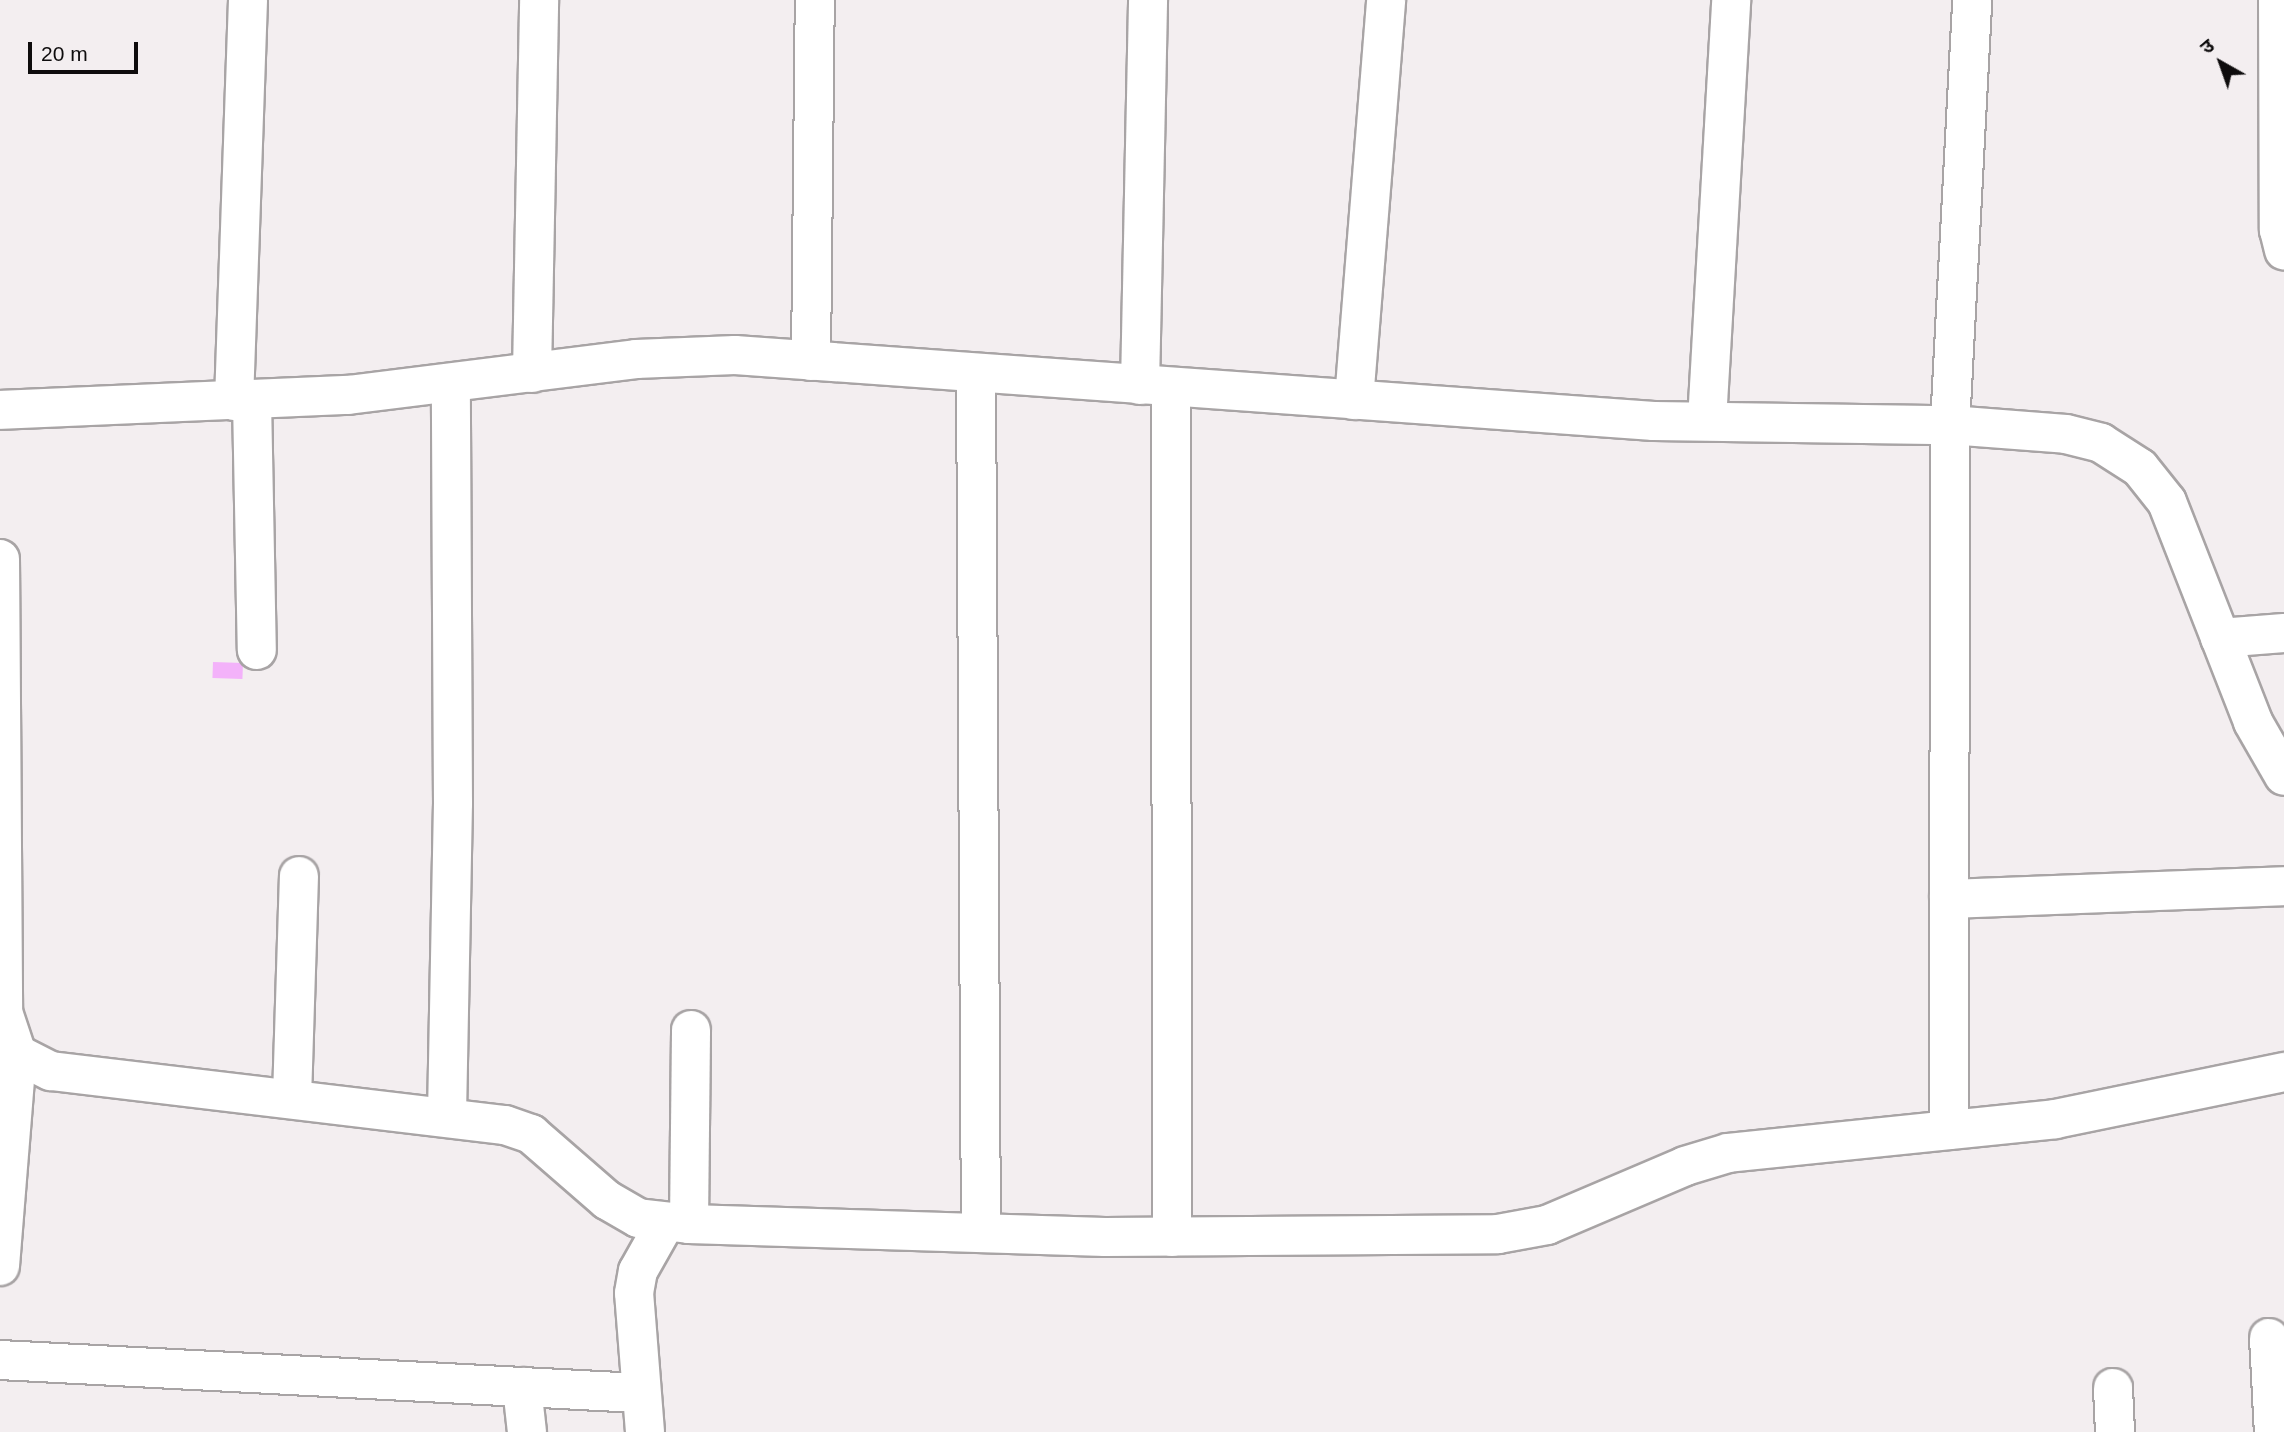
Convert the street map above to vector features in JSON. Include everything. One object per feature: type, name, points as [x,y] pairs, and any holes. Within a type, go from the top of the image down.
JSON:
[{"type":"street","points":[[248,0],[243,401],[257,650]]},
{"type":"street","points":[[533,373],[539,0]]},
{"type":"street","points":[[811,361],[815,0]]},
{"type":"street","points":[[1148,0],[1172,1237]]},
{"type":"street","points":[[1354,400],[1385,0]]},
{"type":"street","points":[[1707,421],[1731,0]]},
{"type":"street","points":[[1949,1130],[1950,425],[1972,0]]},
{"type":"street","points":[[2278,0],[2279,230],[2284,250]]},
{"type":"street","points":[[0,410],[243,401],[451,383],[636,359],[735,355],[1354,400],[1707,421],[1950,425],[2066,434],[2101,443],[2140,468],[2166,502],[2253,722],[2284,776]]},
{"type":"street","points":[[976,374],[981,1233]]},
{"type":"street","points":[[447,1115],[453,803],[451,383]]},
{"type":"street","points":[[0,559],[3,1012],[17,1054],[0,1266]]},
{"type":"street","points":[[2220,638],[2284,634]]},
{"type":"street","points":[[292,1098],[299,876]]},
{"type":"street","points":[[1950,899],[2284,886]]},
{"type":"street","points":[[645,1432],[639,1393],[634,1293],[638,1271],[677,1223],[691,1030]]},
{"type":"street","points":[[17,1054],[51,1071],[447,1115],[531,1135],[621,1210],[677,1223],[1172,1237],[1498,1234],[1547,1225],[1685,1166],[1728,1153],[1949,1130],[2132,1107],[2284,1072]]},
{"type":"street","points":[[2269,1338],[2274,1432]]},
{"type":"street","points":[[0,1360],[639,1393]]},
{"type":"street","points":[[522,1387],[527,1432]]},
{"type":"street","points":[[2113,1388],[2115,1432]]},
{"type":"building","points":[[213,662],[243,663],[242,679],[212,678]]}]
